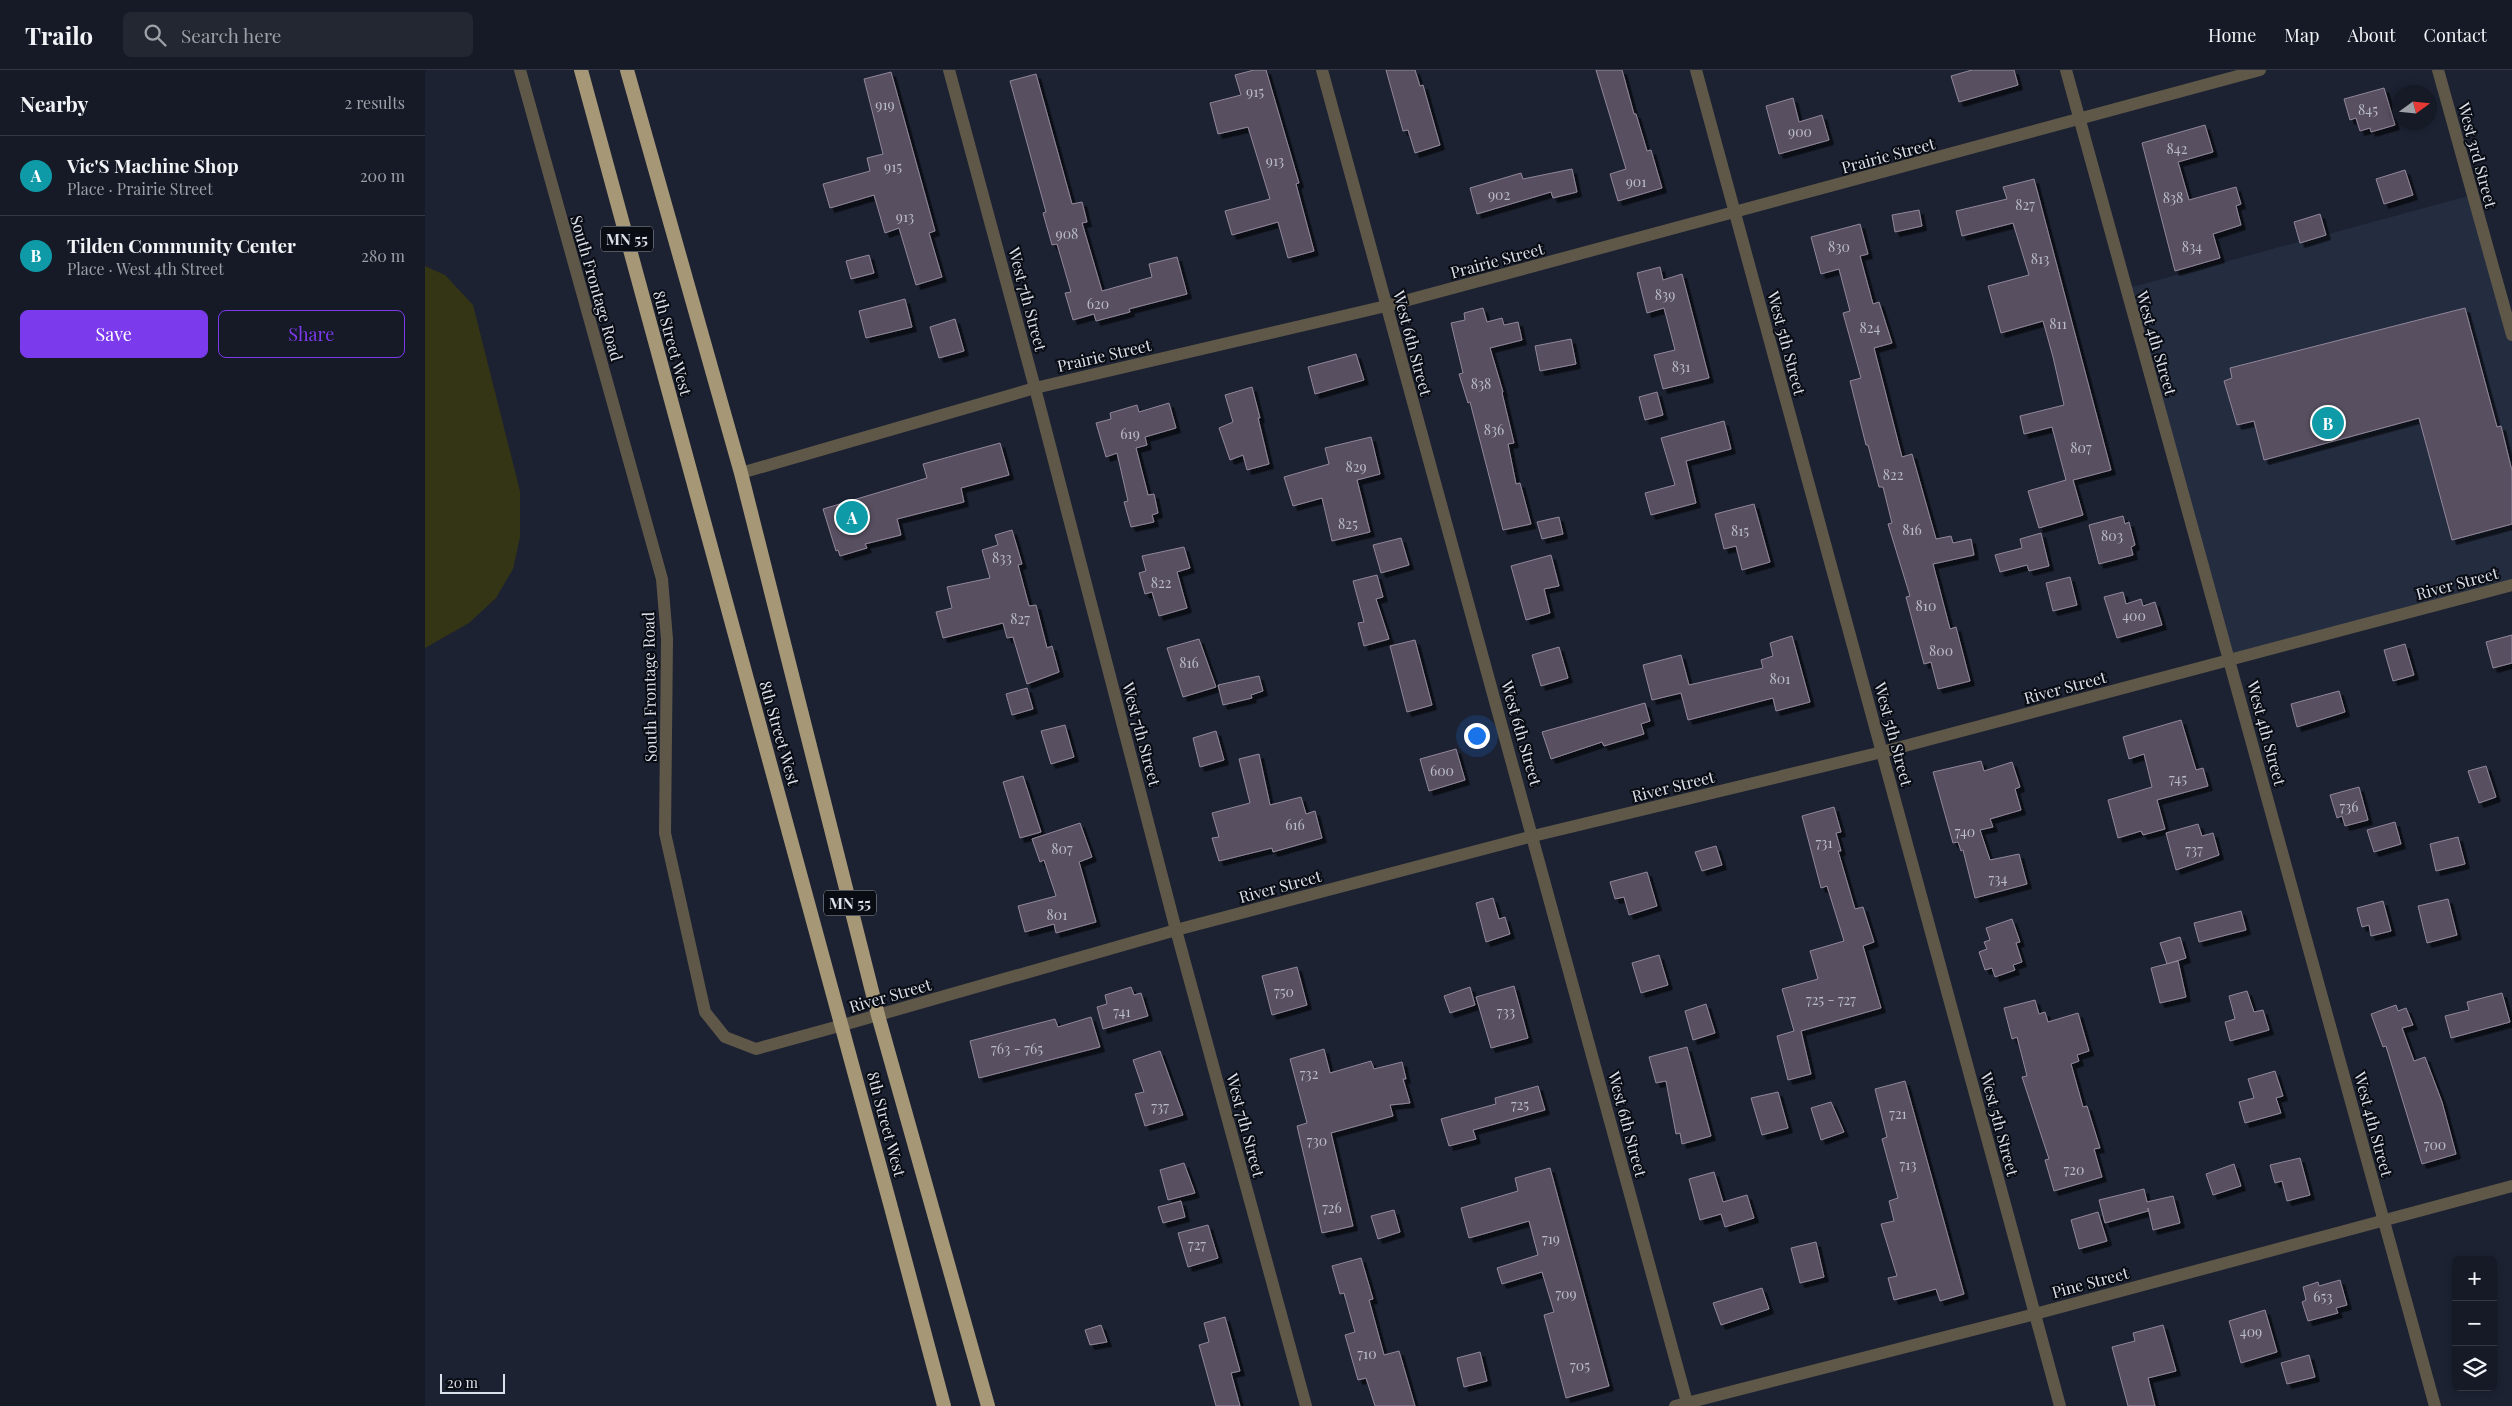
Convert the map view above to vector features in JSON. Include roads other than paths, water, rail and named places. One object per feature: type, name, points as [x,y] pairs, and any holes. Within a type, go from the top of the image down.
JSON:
[{"type":"highway","name":"8th Street West","points":[[581,70],[689,471],[843,1025],[944,1406]]},
{"type":"highway","name":"8th Street West","points":[[627,70],[741,473],[878,1015],[988,1406]]},
{"type":"street","name":"South Frontage Road","points":[[520,70],[661,579],[667,639],[665,833],[705,1012],[725,1037],[757,1049],[843,1025]]},
{"type":"street","name":"West 7th Street","points":[[949,70],[1035,388],[1176,930],[1306,1406]]},
{"type":"street","name":"West 6th Street","points":[[1322,70],[1533,836],[1683,1405]]},
{"type":"street","name":"West 5th Street","points":[[1696,70],[2060,1406]]},
{"type":"street","name":"West 4th Street","points":[[2066,70],[2435,1406]]},
{"type":"street","name":"Prairie Street","points":[[741,473],[1035,388],[1386,306],[1734,214],[2260,70]]},
{"type":"street","name":"West 3rd Street","points":[[2438,70],[2512,335]]},
{"type":"street","name":"River Street","points":[[843,1025],[1176,930],[1533,836],[1883,752],[2512,585]]},
{"type":"street","name":"Pine Street","points":[[1683,1405],[2035,1314],[2512,1186]]},
{"type":"place","name":"Tilden Community Center","points":[[2328,423]]},
{"type":"place","name":"Vic'S Machine Shop","points":[[852,517]]}]
